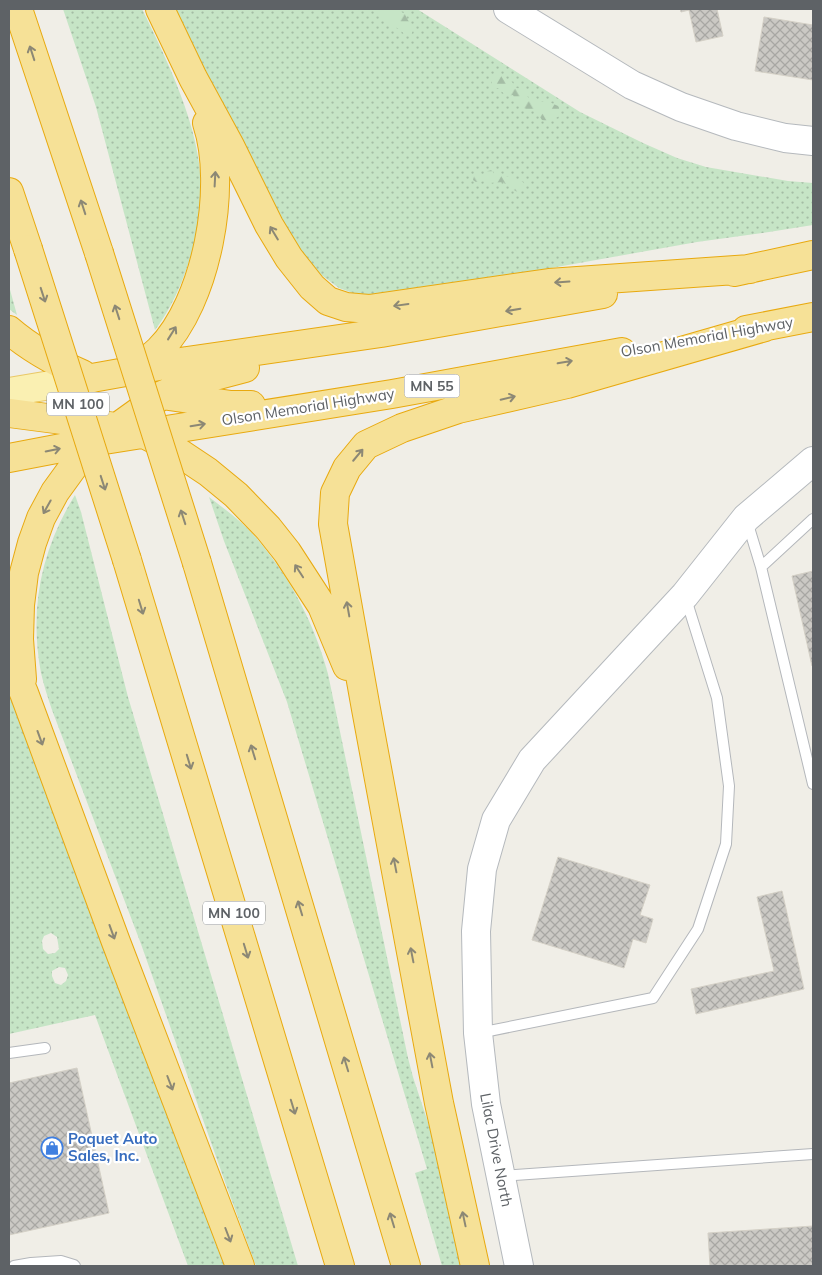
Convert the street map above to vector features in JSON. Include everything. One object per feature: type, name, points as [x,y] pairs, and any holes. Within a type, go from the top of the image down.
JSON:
[{"type":"highway","points":[[18,9],[99,253],[197,563],[406,1266]]},
{"type":"highway","points":[[160,9],[193,78],[269,224],[289,258],[312,287],[328,301],[346,307],[369,309],[549,283],[750,269]]},
{"type":"highway","points":[[9,426],[36,416],[108,377],[141,363],[158,352],[170,337],[187,308],[203,268],[212,221],[216,165],[211,134],[193,78]]},
{"type":"highway","name":"MN 100","points":[[9,192],[127,560],[340,1266]]},
{"type":"highway","points":[[108,377],[188,361],[381,333],[750,269],[813,255]]},
{"type":"highway","name":"Olson Memorial Highway","points":[[9,458],[107,434],[142,433],[392,394],[813,317]]},
{"type":"highway","points":[[475,1266],[439,1103],[366,709],[333,524],[335,493],[346,468],[366,445],[402,428],[458,409],[567,384],[765,327]]},
{"type":"highway","points":[[9,330],[32,348],[62,365],[108,377],[162,395],[231,405],[270,405],[392,394]]},
{"type":"highway","points":[[24,693],[19,639],[20,605],[24,573],[41,518],[55,492],[76,463],[107,434],[162,395],[192,382],[381,333]]},
{"type":"highway","points":[[9,413],[36,416],[107,434]]},
{"type":"highway","points":[[142,433],[175,450],[208,472],[236,495],[268,528],[287,552],[322,606],[366,709]]},
{"type":"highway","points":[[9,658],[24,693],[119,951],[240,1266]]},
{"type":"main road","points":[[9,392],[108,377]]},
{"type":"street","points":[[508,9],[632,86],[736,126],[785,138],[813,141]]},
{"type":"street","name":"Lilac Drive North","points":[[519,1266],[486,1104],[478,1033],[476,931],[482,869],[496,820],[532,760],[685,595],[746,518],[813,461]]},
{"type":"lane","points":[[746,518],[761,567],[813,784]]},
{"type":"lane","points":[[761,567],[813,519]]},
{"type":"lane","points":[[478,1033],[653,998],[698,929],[726,844],[730,786],[717,698],[685,595]]},
{"type":"lane","points":[[9,1053],[45,1048]]},
{"type":"lane","points":[[500,1176],[813,1154]]},
{"type":"lane","points":[[14,1266],[61,1260],[74,1266]]},
{"type":"green space","points":[[63,9],[142,9],[172,73],[189,118],[199,164],[201,205],[193,250],[187,268],[171,305],[155,330],[96,107]]},
{"type":"green space","points":[[176,9],[417,9],[580,112],[677,158],[706,167],[788,181],[813,183],[813,225],[697,242],[394,296],[361,296],[339,288],[320,274],[294,244],[262,191]]},
{"type":"green space","points":[[372,9],[396,9],[405,14],[414,28],[411,35],[404,34],[388,22],[383,15],[375,13]]},
{"type":"green space","points":[[496,74],[505,76],[516,88],[523,89],[527,92],[527,96],[530,99],[536,98],[541,102],[547,101],[558,106],[561,114],[552,120],[542,120],[536,111],[519,105],[513,95],[507,96],[501,91],[501,88],[495,88],[492,84],[492,79]]},
{"type":"green space","points":[[492,170],[494,174],[503,174],[504,177],[521,181],[525,185],[525,189],[518,192],[512,187],[505,185],[504,182],[488,183],[473,180],[474,176],[479,173],[484,175]]},
{"type":"green space","points":[[9,286],[17,315],[9,309]]},
{"type":"green space","points":[[75,495],[128,697],[298,1266],[256,1266],[141,944],[45,687],[41,673],[36,626],[41,581],[54,537]]},
{"type":"green space","points":[[209,497],[247,528],[281,570],[301,603],[323,656],[408,1058],[445,1174],[468,1266],[442,1266],[415,1173],[427,1169],[287,702],[224,541]]},
{"type":"green space","points":[[9,685],[226,1266],[188,1266],[95,1015],[9,1034]],"holes":[[[51,933],[57,937],[59,949],[55,953],[48,954],[43,949],[42,941],[44,936]],[[59,967],[65,968],[68,975],[66,981],[61,985],[55,983],[52,976],[52,971]]]},
{"type":"building","points":[[680,9],[717,9],[723,36],[696,42],[689,10],[681,12]]},
{"type":"building","points":[[764,17],[813,25],[813,80],[755,71]]},
{"type":"building","points":[[813,571],[813,666],[812,666],[792,576]]},
{"type":"building","points":[[558,857],[650,885],[640,915],[653,919],[646,943],[633,939],[624,968],[532,940]]},
{"type":"building","points":[[782,891],[804,989],[696,1014],[691,989],[774,971],[757,897]]},
{"type":"building","name":"Poquet Auto Sales, Inc.","points":[[77,1068],[109,1213],[9,1235],[9,1083]]},
{"type":"building","points":[[813,1226],[813,1266],[710,1266],[708,1233]]},
{"type":"place","name":"Poquet Auto Sales, Inc.","points":[[52,1148]]}]
